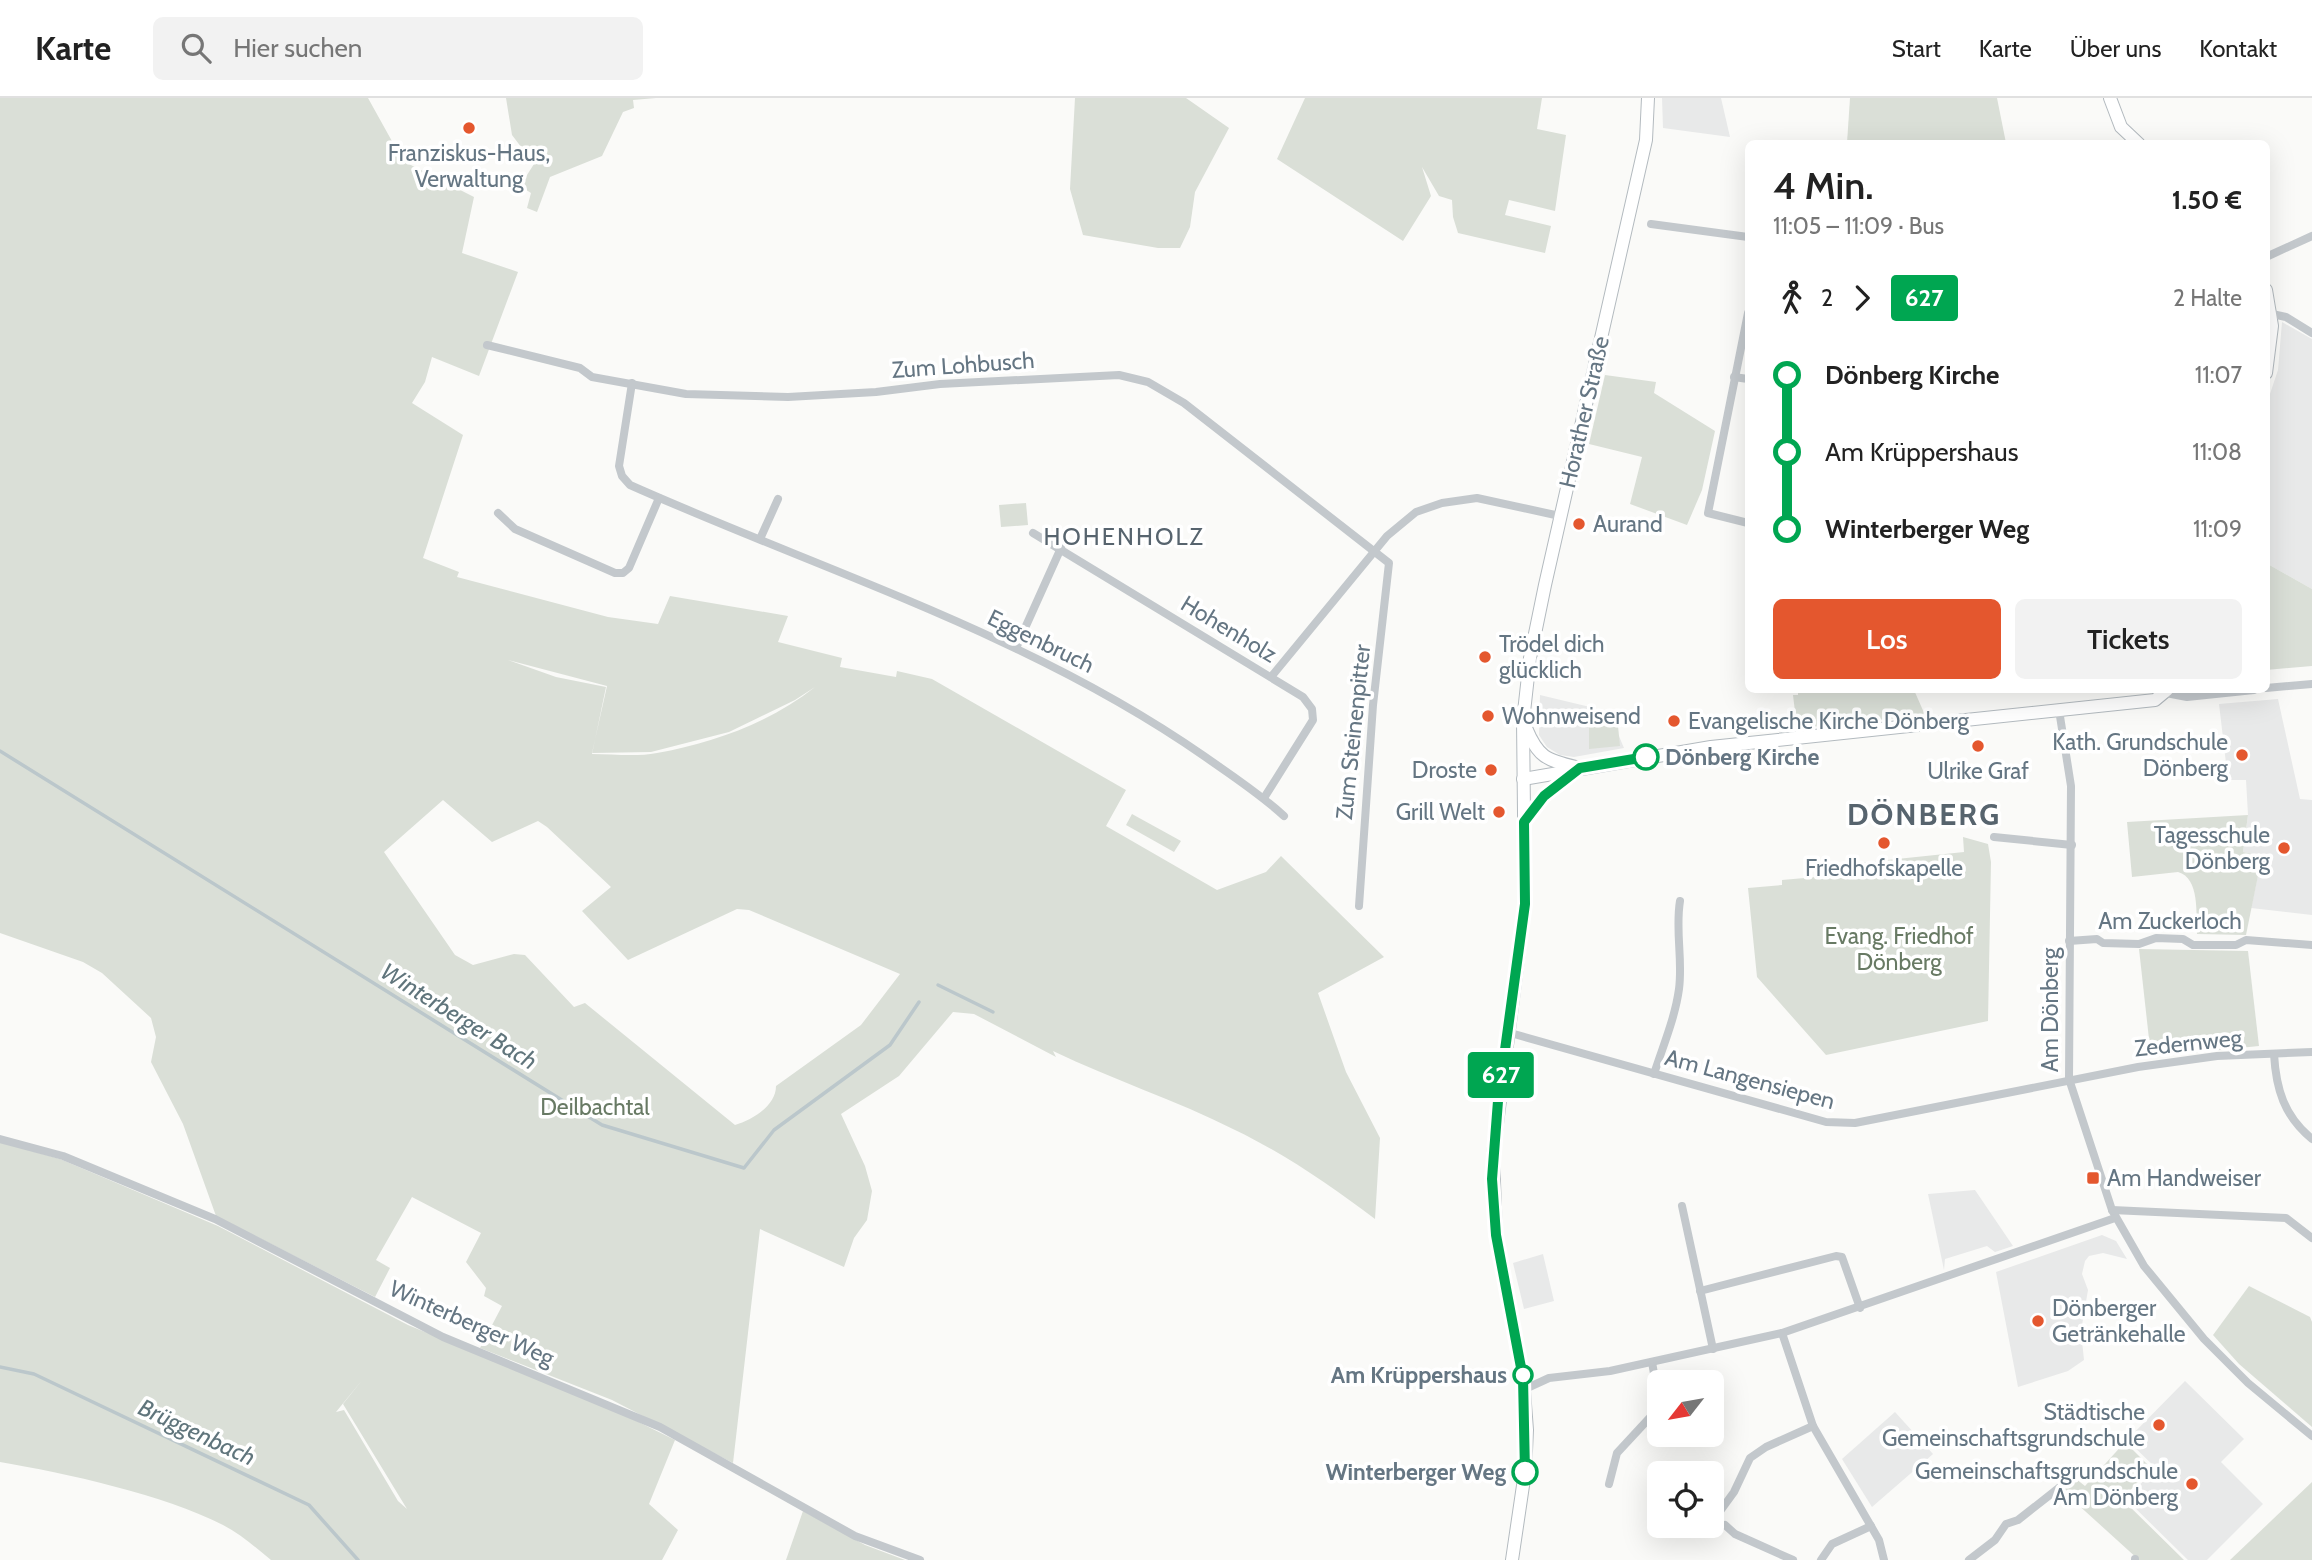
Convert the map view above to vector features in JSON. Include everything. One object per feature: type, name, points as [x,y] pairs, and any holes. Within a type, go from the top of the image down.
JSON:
[{"type":"main road","name":"Horather Straße","points":[[1512,1560],[1525,1472],[1524,1389],[1496,1235],[1492,1179],[1507,1032],[1525,904],[1523,721],[1530,658],[1560,516],[1646,140],[1648,98]]},
{"type":"main road","points":[[2110,98],[2121,127],[2135,140]]},
{"type":"main road","points":[[2270,305],[2270,355]]},
{"type":"main road","points":[[1522,779],[1711,747],[2155,700],[2164,693]]},
{"type":"main road","points":[[1523,721],[1534,749],[1551,761],[1580,768]]},
{"type":"main road","points":[[1524,822],[1544,796],[1580,768]]},
{"type":"street","points":[[1651,223],[1745,237]]},
{"type":"street","points":[[2270,255],[2312,236]]},
{"type":"street","points":[[2271,309],[2312,333]]},
{"type":"street","points":[[1745,327],[1708,513],[1745,522]]},
{"type":"street","name":"Zum Lohbusch","points":[[487,345],[580,368],[592,377],[686,394],[788,397],[948,383],[1119,375],[1138,378],[1184,403],[1389,563]]},
{"type":"street","points":[[1734,377],[1745,379]]},
{"type":"street","name":"Eggenbruch","points":[[632,383],[619,466],[622,477],[630,485],[1016,648],[1139,713],[1264,798],[1284,816]]},
{"type":"street","points":[[498,513],[515,529],[615,573],[623,573],[629,568],[659,498]]},
{"type":"street","points":[[1271,677],[1387,536],[1408,517],[1421,510],[1462,498],[1504,502],[1560,516]]},
{"type":"street","points":[[760,539],[778,499]]},
{"type":"street","name":"Hohenholz","points":[[1033,533],[1303,696],[1312,709],[1313,720],[1264,798]]},
{"type":"street","points":[[1016,648],[1061,548]]},
{"type":"street","name":"Zum Steinenpitter","points":[[1359,906],[1371,732],[1389,563]]},
{"type":"street","points":[[2270,688],[2312,684]]},
{"type":"street","points":[[2174,693],[2187,697],[2225,693]]},
{"type":"street","name":"Am Dönberg","points":[[2059,710],[2070,786],[2072,845],[2069,1079],[2113,1214],[2144,1266],[2204,1339],[2235,1371],[2312,1436]]},
{"type":"street","points":[[1994,837],[2072,845]]},
{"type":"street","points":[[1654,1074],[1679,988],[1681,966],[1676,923],[1680,901]]},
{"type":"street","name":"Am Zuckerloch","points":[[2069,941],[2097,939],[2103,943],[2139,944],[2155,938],[2183,939],[2193,945],[2236,945],[2246,940],[2312,945]]},
{"type":"street","name":"Am Langensiepen","points":[[1507,1032],[1826,1122],[1855,1123],[2069,1079]]},
{"type":"street","name":"Zedernweg","points":[[2069,1079],[2217,1056],[2312,1052]]},
{"type":"street","points":[[2274,1054],[2281,1099],[2289,1115],[2312,1139]]},
{"type":"street","name":"Winterberger Weg","points":[[0,1139],[63,1156],[215,1219],[443,1337],[660,1427],[855,1536],[920,1560]]},
{"type":"street","points":[[1682,1206],[1713,1349]]},
{"type":"street","points":[[1524,1389],[1549,1378],[1652,1362],[1782,1333],[1860,1308],[2113,1214],[2286,1218],[2312,1238]]},
{"type":"street","points":[[1700,1291],[1836,1256],[1842,1257],[1847,1266],[1860,1308]]},
{"type":"street","points":[[1782,1333],[1813,1426],[1871,1526],[1884,1560]]},
{"type":"street","points":[[1609,1484],[1612,1461],[1617,1453],[1655,1412],[1658,1397],[1652,1362]]},
{"type":"street","points":[[1724,1506],[1734,1492],[1750,1458],[1766,1447],[1813,1426]]},
{"type":"street","points":[[1969,1560],[1995,1540],[2006,1524],[2018,1520],[2060,1488]]},
{"type":"street","points":[[1725,1525],[1735,1534],[1793,1560]]},
{"type":"street","points":[[1821,1560],[1832,1544],[1871,1526]]},
{"type":"shaded area","points":[[1662,98],[1721,98],[1730,137],[1663,128]]},
{"type":"shaded area","points":[[2282,322],[2312,339],[2312,589],[2270,565],[2270,394],[2278,370]]},
{"type":"shaded area","points":[[1540,695],[1590,707],[1589,718],[1613,722],[1624,748],[1574,757],[1560,755],[1547,747],[1539,735]]},
{"type":"shaded area","points":[[2278,699],[2300,799],[2312,800],[2312,915],[2251,908],[2262,856],[2243,852],[2248,815],[2246,780],[2228,780],[2219,704]]},
{"type":"shaded area","points":[[1975,1190],[2013,1246],[1995,1252],[1987,1246],[1945,1259],[1944,1270],[1928,1194]]},
{"type":"shaded area","points":[[2102,1235],[2116,1241],[2127,1259],[2103,1253],[2089,1256],[2085,1261],[2082,1274],[2088,1290],[2081,1331],[2084,1360],[2068,1371],[2018,1387],[1996,1272]]},
{"type":"shaded area","points":[[1543,1254],[1554,1301],[1524,1309],[1513,1263]]},
{"type":"shaded area","name":"Gemeinschaftsgrundschule Am Dönberg","points":[[2185,1381],[2244,1439],[2221,1462],[2263,1504],[2207,1560],[2188,1560],[2126,1499],[2156,1468],[2127,1440]]},
{"type":"shaded area","points":[[1895,1412],[1933,1454],[1872,1507],[1842,1459]]},
{"type":"green space","name":"Deilbachtal","points":[[0,98],[368,98],[403,161],[474,197],[462,253],[518,272],[479,376],[432,357],[425,382],[412,403],[463,435],[423,558],[459,572],[457,577],[608,617],[658,624],[670,596],[788,616],[778,642],[842,658],[840,667],[896,677],[897,671],[932,679],[1126,790],[1106,826],[1217,890],[1266,872],[1281,856],[1384,957],[1318,993],[1346,1072],[1380,1138],[1375,1219],[1307,1171],[1235,1130],[1053,1051],[1056,1057],[974,1014],[953,1012],[899,1076],[841,1114],[865,1166],[872,1191],[867,1220],[854,1238],[844,1267],[760,1229],[733,1463],[612,1400],[480,1348],[502,1306],[484,1296],[486,1288],[466,1262],[481,1233],[412,1197],[376,1260],[390,1268],[375,1297],[216,1216],[183,1124],[151,1062],[156,1037],[151,1018],[102,973],[83,962],[0,933]],"holes":[[[508,660],[607,686],[595,739],[606,687],[556,677]],[[815,687],[780,711],[720,737],[649,754],[592,754],[651,752],[729,732],[795,700]],[[443,800],[492,842],[538,821],[611,887],[582,911],[628,960],[737,909],[749,910],[900,974],[861,1025],[776,1086],[772,1100],[762,1111],[735,1125],[585,1003],[574,1007],[525,955],[514,954],[473,965],[455,955],[384,852]]]},
{"type":"green space","points":[[506,98],[656,98],[633,100],[634,108],[623,112],[602,156],[550,177],[537,212],[527,208],[531,193],[520,186],[534,164],[512,135]]},
{"type":"green space","points":[[1075,98],[1186,98],[1229,128],[1195,192],[1190,227],[1180,248],[1158,248],[1083,235],[1070,189]]},
{"type":"green space","points":[[1305,98],[1542,98],[1537,129],[1566,135],[1555,211],[1509,200],[1505,215],[1551,226],[1545,253],[1458,233],[1452,200],[1439,196],[1422,167],[1431,196],[1403,241],[1277,159]]},
{"type":"green space","points":[[1850,98],[1997,98],[2005,140],[1847,140]]},
{"type":"green space","points":[[1605,375],[1656,382],[1654,393],[1715,431],[1702,490],[1687,525],[1630,504],[1642,457],[1589,444]]},
{"type":"green space","points":[[1026,503],[1028,525],[1001,527],[999,505]]},
{"type":"green space","points":[[2270,565],[2312,589],[2312,666],[2270,670]]},
{"type":"green space","points":[[1915,693],[1925,715],[1811,727],[1796,720],[1793,695]]},
{"type":"green space","points":[[1589,720],[1618,726],[1620,746],[1589,749]]},
{"type":"green space","points":[[1132,814],[1181,841],[1174,852],[1126,825]]},
{"type":"green space","points":[[2248,815],[2243,852],[2262,856],[2246,935],[2197,934],[2193,889],[2190,881],[2178,872],[2132,877],[2127,822]]},
{"type":"green space","name":"Evang. Friedhof Dönberg","points":[[1963,837],[1988,844],[1991,862],[1988,1021],[1826,1055],[1757,977],[1748,888],[1782,885],[1782,880],[1850,874],[1849,864],[1964,852]]},
{"type":"green space","points":[[2139,949],[2248,951],[2259,1046],[2151,1057]]},
{"type":"green space","points":[[0,1142],[60,1159],[218,1226],[408,1325],[608,1407],[675,1440],[649,1504],[678,1530],[662,1560],[271,1560],[230,1529],[173,1504],[84,1479],[0,1462]],"holes":[[[363,1379],[343,1404],[407,1509],[398,1501],[344,1410],[336,1412]]]},
{"type":"green space","points":[[2249,1286],[2310,1317],[2312,1427],[2239,1364],[2213,1335]]},
{"type":"green space","points":[[2125,1442],[2151,1468],[2122,1499],[2184,1560],[2139,1560],[2064,1492],[2059,1483],[2076,1479],[2085,1486]]},
{"type":"green space","points":[[2312,1482],[2312,1560],[2230,1560]]},
{"type":"green space","points":[[803,1511],[865,1545],[905,1560],[786,1560]]},
{"type":"waterway","name":"Winterberger Bach","points":[[0,751],[602,1125],[744,1168],[774,1130],[890,1045],[919,1002]]},
{"type":"waterway","name":"Winterberger Bach","points":[[938,985],[993,1012]]},
{"type":"waterway","name":"Brüggenbach","points":[[0,1367],[34,1374],[309,1505],[358,1560]]},
{"type":"bus line","name":"627","points":[[1525,1472],[1527,1430],[1523,1378],[1496,1235],[1492,1179],[1498,1101],[1525,904],[1524,822],[1544,796],[1580,768],[1646,757]]},
{"type":"place","name":"Franziskus-Haus, Verwaltung","points":[[469,128]]},
{"type":"place","name":"Aurand","points":[[1579,524]]},
{"type":"place","name":"Trödel dich glücklich","points":[[1485,657]]},
{"type":"place","name":"Wohnweisend","points":[[1488,716]]},
{"type":"place","name":"Evangelische Kirche Dönberg","points":[[1674,721]]},
{"type":"place","name":"Ulrike Graf","points":[[1978,746]]},
{"type":"place","name":"Kath. Grundschule Dönberg","points":[[2242,755]]},
{"type":"place","name":"Dönberg Kirche","points":[[1646,757]]},
{"type":"place","name":"Droste","points":[[1491,770]]},
{"type":"place","name":"Grill Welt","points":[[1499,812]]},
{"type":"place","name":"Friedhofskapelle","points":[[1884,843]]},
{"type":"place","name":"Tagesschule Dönberg","points":[[2284,848]]},
{"type":"place","name":"Am Handweiser","points":[[2093,1178]]},
{"type":"place","name":"Dönberger Getränkehalle","points":[[2038,1321]]},
{"type":"place","name":"Am Krüppershaus","points":[[1523,1375]]},
{"type":"place","name":"Städtische Gemeinschaftsgrundschule","points":[[2159,1425]]},
{"type":"place","name":"Winterberger Weg","points":[[1525,1472]]},
{"type":"place","name":"Gemeinschaftsgrundschule Am Dönberg","points":[[2192,1484]]},
{"type":"district","name":"HOHENHOLZ","points":[[1124,536]]},
{"type":"district","name":"DÖNBERG","points":[[1924,814]]}]
